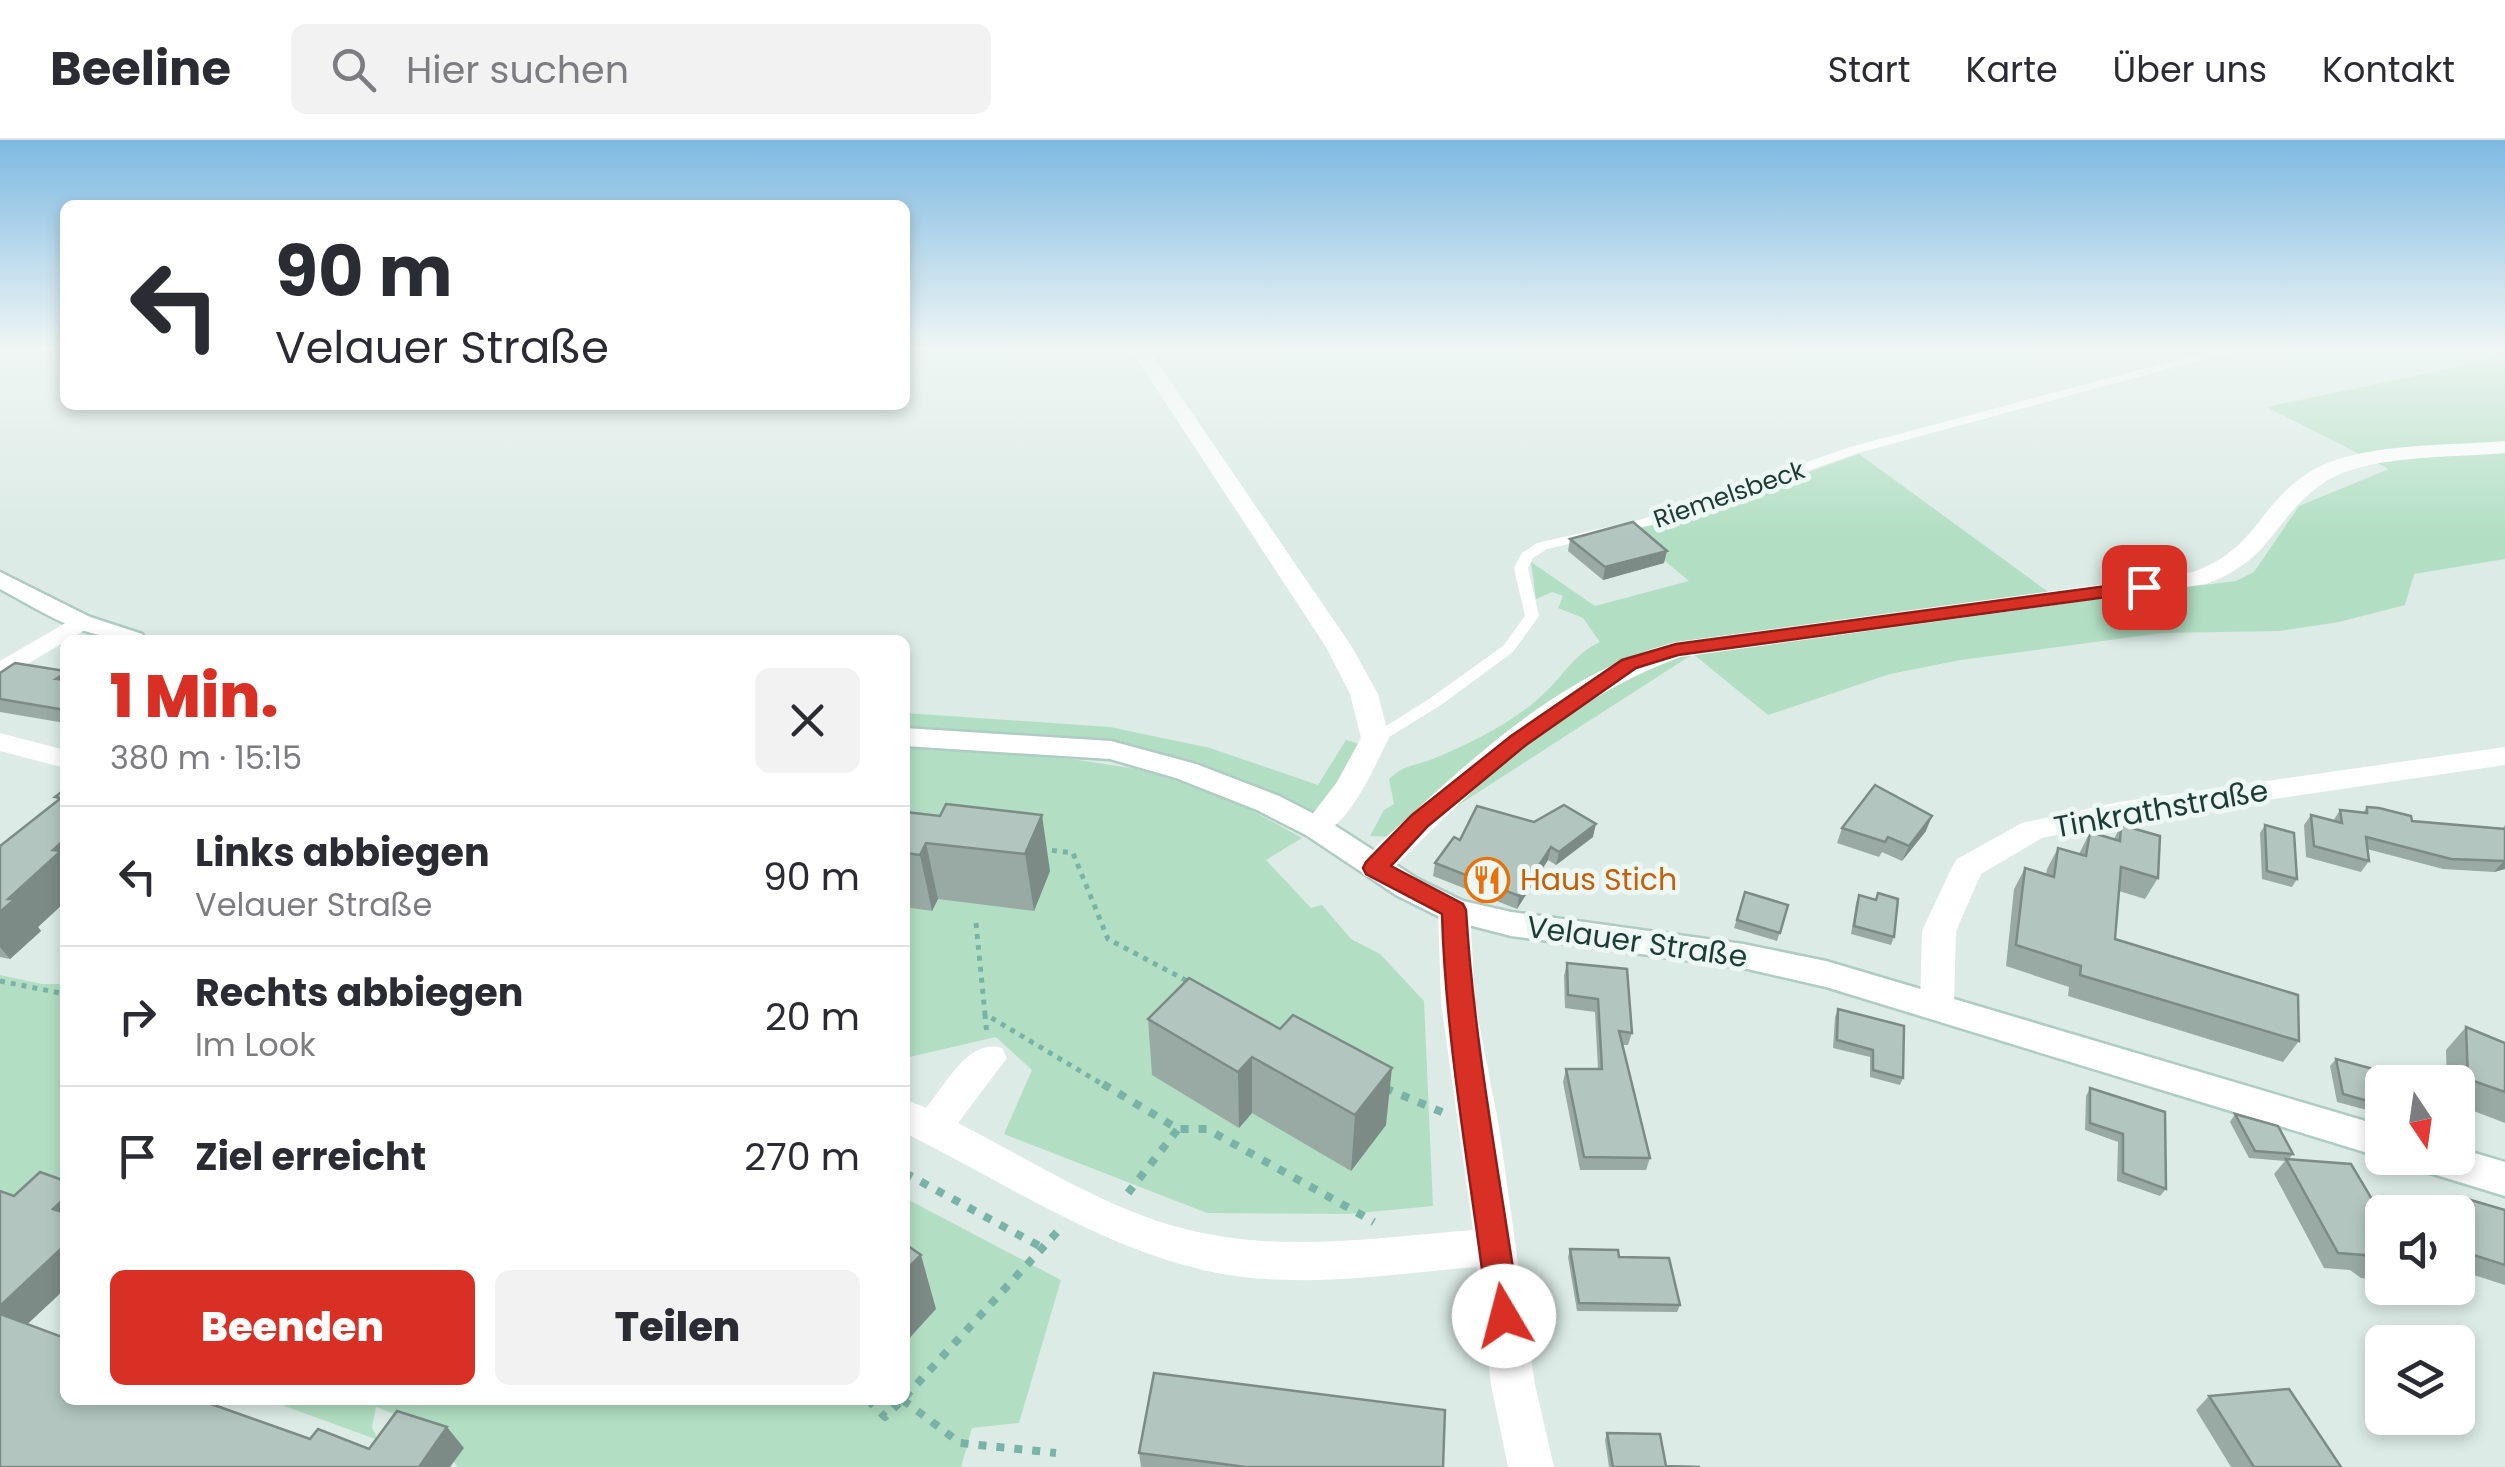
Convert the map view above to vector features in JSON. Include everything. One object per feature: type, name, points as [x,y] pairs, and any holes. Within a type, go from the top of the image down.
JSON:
[{"type":"street","points":[[1179,409],[1346,658],[1364,694],[1375,738],[1350,786],[1316,828]]},
{"type":"street","points":[[1375,868],[1420,820],[1518,741],[1629,664],[1676,650],[2197,579],[2237,563],[2307,484],[2334,469],[2505,446]]},
{"type":"street","points":[[0,579],[82,622],[119,635]]},
{"type":"street","points":[[61,635],[82,622]]},
{"type":"street","points":[[0,672],[60,635]]},
{"type":"street","name":"Velauer Straße","points":[[910,738],[1111,750],[1186,770],[1268,803],[1316,828],[1375,868],[1454,910],[1520,926],[1743,956],[1936,1005],[2365,1137]]},
{"type":"street","points":[[0,742],[60,758]]},
{"type":"street","name":"Tinkrathstraße","points":[[1936,1005],[1940,932],[1968,867],[2033,830],[2119,812],[2505,757]]},
{"type":"street","points":[[1454,910],[1458,1002],[1480,1127],[1514,1385],[1531,1467]]},
{"type":"street","points":[[989,1058],[919,1121],[996,1164],[1169,1244],[1236,1256],[1307,1260],[1495,1247]]},
{"type":"street","points":[[2475,1170],[2505,1179]]},
{"type":"lane","name":"Riemelsbeck","points":[[1375,738],[1435,702],[1508,650],[1532,616],[1521,568],[1527,556],[1542,546],[1706,504],[1854,450],[2003,409]]},
{"type":"path","points":[[1036,848],[1073,853],[1108,939],[1196,986]]},
{"type":"path","points":[[976,922],[985,1014],[1178,1129],[1207,1129],[1374,1222]]},
{"type":"path","points":[[0,981],[60,993]]},
{"type":"path","points":[[1372,1081],[1480,1127]]},
{"type":"path","points":[[1126,1196],[1178,1129]]},
{"type":"path","points":[[910,1176],[1043,1248]]},
{"type":"path","points":[[910,1391],[1083,1205]]},
{"type":"path","points":[[910,1404],[960,1443],[1056,1453]]},
{"type":"path","points":[[873,1405],[886,1417],[897,1405]]},
{"type":"green space","points":[[2271,409],[2505,409],[2505,559],[2414,574],[2405,605],[2339,622],[2280,631],[2162,633],[1961,660],[1890,674],[1768,715],[1693,654],[1426,826],[1393,837],[1370,836],[1384,810],[1394,804],[1389,779],[1404,768],[1473,741],[1514,717],[1546,692],[1582,653],[1600,642],[1583,618],[1558,608],[1563,596],[1552,592],[1536,599],[1531,562],[1595,606],[1689,581],[1628,530],[1700,511],[1859,454],[2062,602],[2236,581],[2254,572],[2299,506],[2389,469]]},
{"type":"green space","points":[[910,713],[1110,727],[1210,748],[1318,785],[1346,740],[1359,744],[1328,799],[1311,816],[1120,744],[910,729]]},
{"type":"green space","points":[[910,746],[1071,759],[1151,771],[1244,806],[1302,838],[1266,860],[1311,908],[1322,905],[1351,939],[1380,954],[1424,1001],[1433,1206],[1348,1214],[1207,1213],[1004,1134],[1032,1070],[996,1037],[910,1057]]},
{"type":"green space","points":[[0,975],[60,984],[60,1197],[0,1205]]},
{"type":"green space","points":[[910,1201],[1061,1280],[1019,1423],[972,1428],[961,1467],[458,1467],[425,1426],[376,1407],[372,1427],[378,1440],[282,1405],[910,1405]]},
{"type":"building","points":[[1633,522],[1667,551],[1605,567],[1570,539]]},
{"type":"building","points":[[15,663],[60,670],[56,679],[60,679],[60,709],[0,699],[0,673]]},
{"type":"building","points":[[1875,785],[1932,816],[1909,846],[1888,837],[1885,842],[1842,828]]},
{"type":"building","points":[[60,799],[60,844],[53,850],[60,852],[8,899],[15,899],[0,912],[0,846]]},
{"type":"building","points":[[946,804],[1042,815],[1025,854],[926,843],[920,855],[910,854],[910,813],[940,816]]},
{"type":"building","points":[[1564,805],[1596,824],[1559,852],[1551,847],[1519,896],[1435,863],[1454,837],[1460,840],[1477,806],[1534,822]]},
{"type":"building","points":[[2367,807],[2411,816],[2412,821],[2505,829],[2505,861],[2451,859],[2366,837],[2369,861],[2314,846],[2311,815],[2342,823],[2340,810],[2367,813]]},
{"type":"building","points":[[2121,825],[2160,836],[2158,878],[2121,867],[2115,939],[2298,995],[2299,1041],[2080,975],[2081,966],[2016,945],[2025,868],[2054,877],[2058,848],[2086,856],[2090,832],[2120,841]]},
{"type":"building","points":[[2265,825],[2294,833],[2297,879],[2267,871]]},
{"type":"building","points":[[1745,892],[1788,905],[1780,933],[1737,920]]},
{"type":"building","points":[[1878,893],[1898,899],[1894,937],[1854,926],[1859,895],[1876,900]]},
{"type":"building","points":[[1567,963],[1627,969],[1632,1033],[1619,1031],[1650,1158],[1584,1157],[1566,1069],[1602,1069],[1598,999],[1568,995]]},
{"type":"building","points":[[1189,978],[1280,1029],[1293,1015],[1392,1068],[1355,1115],[1252,1057],[1238,1072],[1148,1019]]},
{"type":"building","points":[[1838,1009],[1904,1026],[1903,1078],[1873,1070],[1873,1050],[1837,1040]]},
{"type":"building","points":[[2466,1027],[2505,1043],[2505,1092],[2475,1081],[2475,1065],[2467,1065]]},
{"type":"building","points":[[2336,1059],[2365,1067],[2365,1100],[2343,1094]]},
{"type":"building","points":[[2090,1088],[2165,1112],[2166,1189],[2123,1173],[2123,1134],[2090,1123]]},
{"type":"building","points":[[2235,1114],[2278,1126],[2293,1154],[2255,1151]]},
{"type":"building","points":[[2286,1159],[2351,1164],[2369,1195],[2365,1195],[2365,1256],[2338,1253]]},
{"type":"building","points":[[40,1172],[60,1179],[60,1203],[53,1209],[60,1211],[60,1250],[0,1306],[0,1191],[14,1196]]},
{"type":"building","points":[[2475,1201],[2505,1210],[2505,1265],[2475,1255]]},
{"type":"building","points":[[910,1247],[921,1255],[910,1266]]},
{"type":"building","points":[[1570,1249],[1618,1250],[1619,1257],[1669,1258],[1680,1305],[1579,1303]]},
{"type":"building","points":[[0,1314],[60,1336],[60,1405],[214,1405],[310,1439],[318,1429],[369,1449],[397,1411],[447,1427],[419,1467],[0,1467]]},
{"type":"building","points":[[1154,1373],[1445,1410],[1443,1467],[1246,1467],[1139,1453]]},
{"type":"building","points":[[2289,1389],[2341,1467],[2254,1467],[2209,1396]]},
{"type":"building","points":[[1607,1433],[1660,1434],[1666,1466],[1700,1467],[1613,1467]]},
{"type":"place","name":"Haus Stich","points":[[1487,880]]},
{"type":"route","points":[[1504,1316],[1480,1127],[1458,1002],[1454,910],[1375,868],[1420,820],[1518,741],[1629,664],[1676,650],[2144,587]]}]
